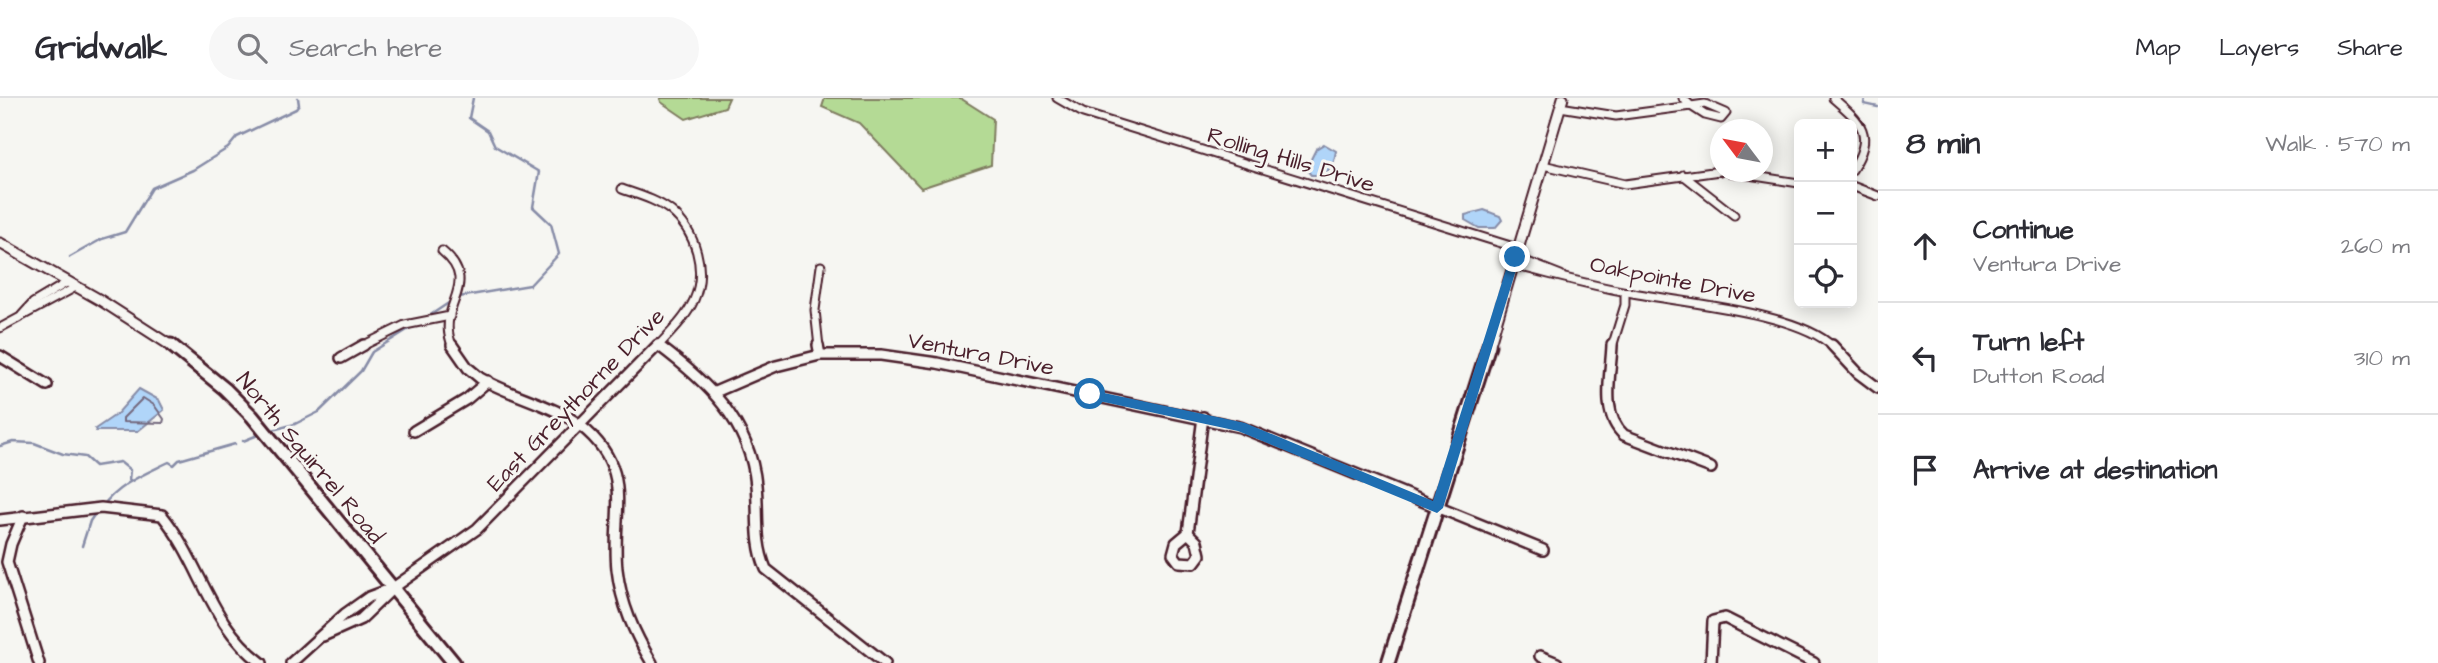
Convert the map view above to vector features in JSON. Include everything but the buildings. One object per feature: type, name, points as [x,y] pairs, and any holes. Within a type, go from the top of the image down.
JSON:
[{"type":"street","name":"Rolling Hills Drive","points":[[1057,98],[1083,113],[1515,257]]},
{"type":"street","points":[[1388,663],[1562,102],[1598,115],[1616,116],[1690,106],[1705,104],[1726,113],[1721,119],[1713,118],[1695,111],[1690,106],[1683,98]]},
{"type":"street","points":[[1833,98],[1861,121],[1871,138],[1869,150],[1857,164]]},
{"type":"street","points":[[1543,165],[1625,184],[1710,172]]},
{"type":"street","points":[[1683,175],[1734,215]]},
{"type":"street","points":[[1773,179],[1794,182]]},
{"type":"street","points":[[1857,188],[1878,197]]},
{"type":"street","name":"East Greythorne Drive","points":[[291,663],[323,636],[338,631],[377,608],[393,588],[477,529],[677,326],[695,298],[699,253],[689,232],[677,216],[660,203],[622,189]]},
{"type":"street","name":"North Squirrel Road","points":[[2,246],[72,284],[171,346],[222,385],[252,416],[454,663]]},
{"type":"street","points":[[442,251],[454,258],[461,271],[461,282],[450,316],[448,335],[461,361],[488,381],[580,425],[610,463],[622,497],[616,550],[619,590],[631,629],[652,663]]},
{"type":"street","name":"Oakpointe Drive","points":[[1515,257],[1564,277],[1625,292],[1779,320],[1805,328],[1828,341],[1858,373],[1878,388]]},
{"type":"street","points":[[820,355],[814,323],[815,288],[821,265]]},
{"type":"street","points":[[0,328],[40,308],[72,284]]},
{"type":"street","points":[[1625,292],[1625,305],[1612,344],[1609,413],[1614,426],[1625,435],[1711,468]]},
{"type":"street","points":[[341,358],[393,328],[422,318],[450,316]]},
{"type":"street","points":[[658,345],[700,376],[733,415],[755,474],[754,526],[760,556],[766,569],[885,663]]},
{"type":"street","name":"Ventura Drive","points":[[715,392],[776,366],[820,355],[881,355],[937,363],[1240,426],[1543,550]]},
{"type":"street","points":[[0,356],[47,385]]},
{"type":"street","points":[[414,431],[467,399],[488,381]]},
{"type":"street","points":[[1188,533],[1203,417]]},
{"type":"street","points":[[0,520],[131,507],[162,515],[180,542],[208,599],[226,627],[243,649],[262,663]]},
{"type":"street","points":[[23,516],[11,544],[7,562],[39,663]]},
{"type":"street","points":[[1711,663],[1713,621],[1725,618],[1814,663]]},
{"type":"street","points":[[1540,656],[1557,663]]},
{"type":"green space","points":[[660,98],[729,98],[725,107],[686,119],[661,102]]},
{"type":"green space","points":[[825,98],[960,98],[993,119],[991,165],[921,188],[859,123],[822,107]]},
{"type":"water","points":[[1324,144],[1336,151],[1334,161],[1325,175],[1311,175],[1306,169],[1316,149]]},
{"type":"water","points":[[1484,210],[1500,216],[1502,220],[1495,228],[1479,228],[1465,220],[1465,215]]},
{"type":"water","points":[[139,389],[159,400],[164,410],[138,431],[96,431],[95,429],[117,414]]},
{"type":"waterway","points":[[70,257],[102,239],[125,232],[152,188],[193,170],[228,148],[237,137],[296,109],[299,105],[298,98]]},
{"type":"waterway","points":[[459,297],[530,285],[559,254],[551,224],[533,207],[539,172],[495,146],[488,131],[469,118],[473,98]]},
{"type":"waterway","points":[[1865,98],[1864,104],[1878,107]]},
{"type":"waterway","points":[[426,318],[453,300]]},
{"type":"waterway","points":[[269,431],[295,424],[319,412],[361,371],[372,352],[412,327]]},
{"type":"waterway","points":[[243,441],[263,433]]},
{"type":"waterway","points":[[0,446],[13,442],[34,443],[63,454],[85,457],[95,466],[120,462],[130,470],[129,480],[132,481]]},
{"type":"waterway","points":[[132,481],[169,462],[174,465],[179,460],[235,444]]},
{"type":"waterway","points":[[102,507],[132,481]]},
{"type":"waterway","points":[[82,546],[90,521],[97,511]]},
{"type":"route","points":[[1090,394],[1240,426],[1437,508],[1515,257]]}]
